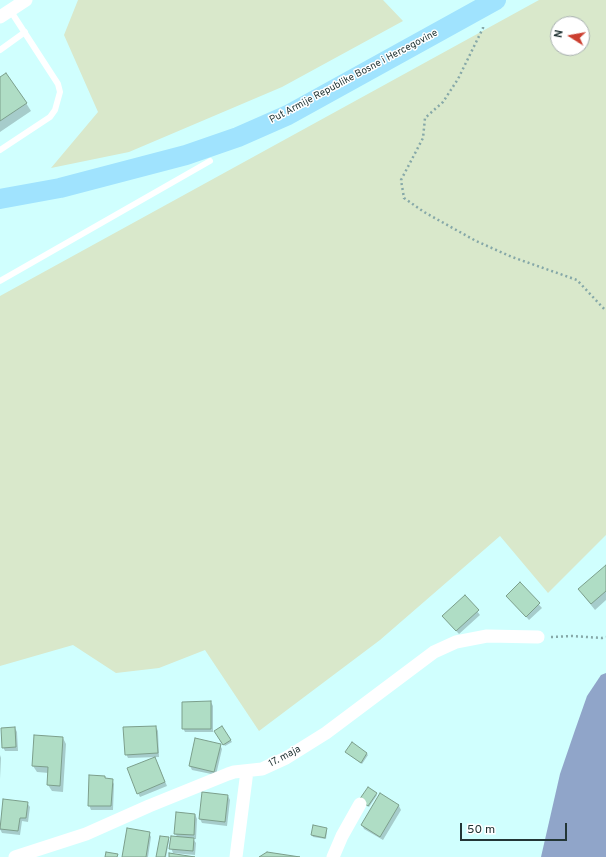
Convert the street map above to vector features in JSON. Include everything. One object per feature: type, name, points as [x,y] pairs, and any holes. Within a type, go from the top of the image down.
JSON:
[{"type":"main road","name":"Put Armije Republike Bosne i Hercegovine","points":[[0,198],[60,188],[186,155],[238,137],[288,115],[496,0]]},
{"type":"street","points":[[5,13],[26,0]]},
{"type":"street","name":"17. maja","points":[[15,857],[86,834],[149,806],[228,774],[262,769],[286,758],[326,733],[434,652],[456,642],[487,636],[538,637]]},
{"type":"street","points":[[236,857],[247,771]]},
{"type":"street","points":[[333,857],[342,836],[360,804]]},
{"type":"lane","points":[[0,150],[50,117],[55,110],[60,92],[58,84],[25,32],[5,13]]},
{"type":"lane","points":[[0,50],[25,32]]},
{"type":"lane","points":[[0,281],[210,161]]},
{"type":"path","points":[[474,12],[484,28],[458,79],[443,102],[425,118],[423,138],[401,180],[404,198],[424,212],[476,241],[512,257],[578,280],[606,311]]},
{"type":"path","points":[[538,637],[606,637]]},
{"type":"green space","points":[[78,0],[383,0],[403,21],[282,87],[129,152],[51,168],[98,112],[64,35]]},
{"type":"green space","points":[[539,0],[606,0],[606,535],[548,593],[500,536],[380,640],[259,731],[205,650],[159,668],[116,673],[73,645],[0,666],[0,296]]},
{"type":"water","points":[[606,673],[606,857],[541,857],[560,774],[587,696],[601,675]]},
{"type":"building","points":[[6,73],[27,103],[0,121],[0,77]]},
{"type":"building","points":[[606,565],[606,591],[591,604],[578,589]]},
{"type":"building","points":[[520,582],[540,603],[526,617],[506,596]]},
{"type":"building","points":[[465,595],[479,610],[456,631],[442,616]]},
{"type":"building","points":[[211,701],[211,729],[182,729],[182,702]]},
{"type":"building","points":[[156,726],[158,753],[125,755],[123,727]]},
{"type":"building","points":[[222,726],[231,740],[223,745],[214,731]]},
{"type":"building","points":[[15,727],[16,747],[2,748],[1,728]]},
{"type":"building","points":[[34,735],[63,737],[60,786],[47,785],[48,767],[32,766]]},
{"type":"building","points":[[195,738],[221,744],[214,772],[189,766]]},
{"type":"building","points":[[352,742],[367,753],[361,763],[345,752]]},
{"type":"building","points":[[155,757],[165,782],[137,794],[127,768]]},
{"type":"building","points":[[89,775],[105,776],[105,778],[113,779],[111,806],[88,806]]},
{"type":"building","points":[[368,787],[377,793],[368,806],[359,800]]},
{"type":"building","points":[[202,792],[228,795],[225,822],[199,819]]},
{"type":"building","points":[[380,793],[399,805],[380,837],[361,825]]},
{"type":"building","points":[[3,799],[28,802],[26,818],[20,818],[18,831],[0,829]]},
{"type":"building","points":[[176,812],[195,814],[194,835],[174,834]]},
{"type":"building","points":[[313,825],[327,828],[325,838],[311,835]]},
{"type":"building","points":[[127,828],[150,832],[146,857],[122,857]]},
{"type":"building","points":[[160,836],[169,837],[165,857],[156,857]]},
{"type":"building","points":[[171,836],[194,838],[193,851],[169,849]]},
{"type":"building","points":[[106,852],[118,854],[117,857],[105,857]]},
{"type":"building","points":[[267,852],[300,857],[259,857]]},
{"type":"building","points":[[169,853],[195,857],[169,857]]}]
